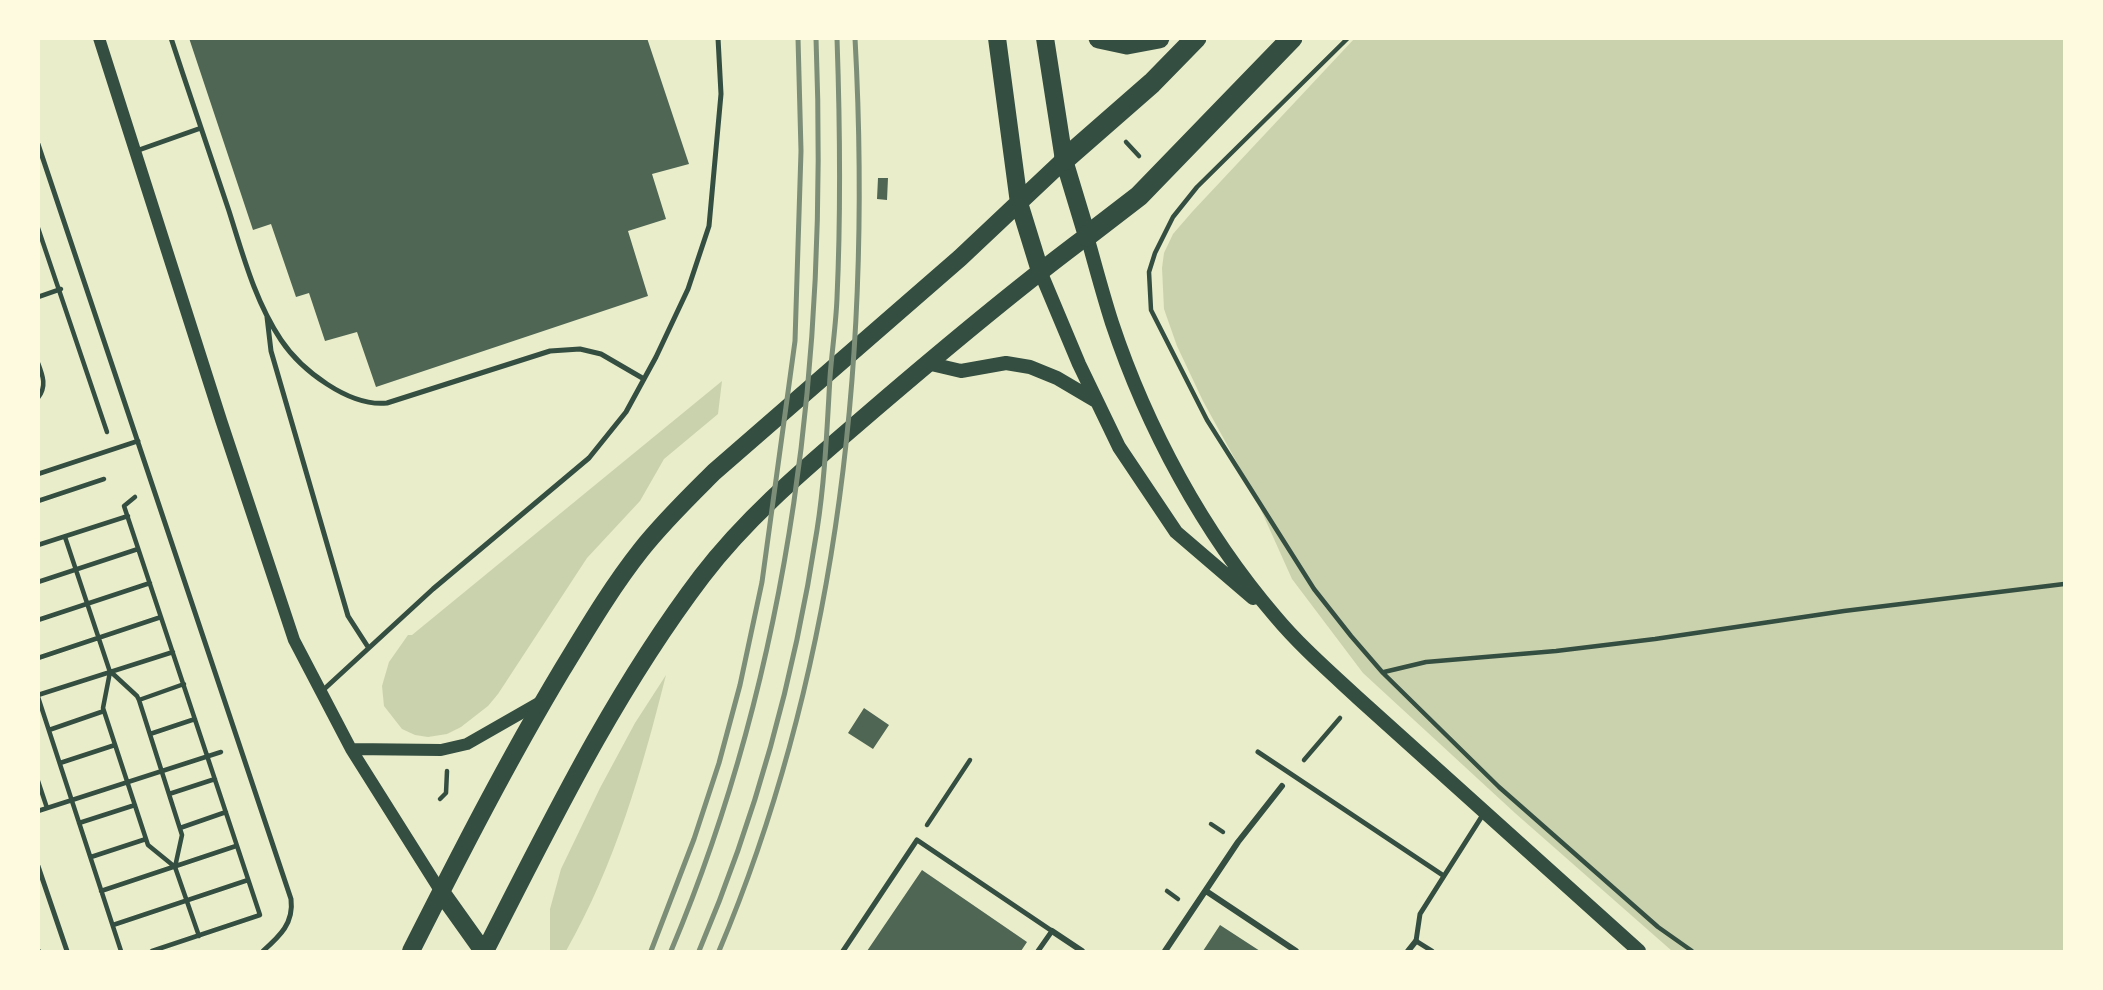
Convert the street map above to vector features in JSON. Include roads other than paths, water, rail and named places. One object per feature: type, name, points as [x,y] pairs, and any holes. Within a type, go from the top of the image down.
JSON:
[{"type":"highway","points":[[1099,38],[1127,44],[1160,38]]},
{"type":"highway","points":[[1064,160],[1152,83],[1196,38]]},
{"type":"highway","points":[[1087,236],[1139,196],[1292,38]]},
{"type":"main road","points":[[997,38],[1019,203],[1040,271],[1096,401],[1119,447],[1176,533],[1275,616]]},
{"type":"main road","points":[[1045,38],[1064,160],[1112,324],[1136,386],[1165,448],[1234,563],[1275,616],[1314,657],[1639,951]]},
{"type":"main road","points":[[411,951],[492,792],[544,700],[597,613],[640,551],[714,472],[873,334],[1064,160]]},
{"type":"main road","points":[[441,892],[484,951],[607,718],[651,648],[703,576],[763,508],[808,466],[927,363],[1087,236]]},
{"type":"main road","points":[[927,363],[961,371],[1006,363],[1030,367],[1057,378],[1096,401]]},
{"type":"street","points":[[99,38],[294,640],[351,749],[441,892]]},
{"type":"street","points":[[351,749],[441,750],[467,744],[544,700]]},
{"type":"street","points":[[1165,951],[1238,842],[1282,786]]},
{"type":"street","points":[[1206,891],[1296,951]]},
{"type":"street","points":[[1052,931],[1082,951]]},
{"type":"street","points":[[1408,951],[1416,941]]},
{"type":"lane","points":[[171,38],[253,284],[266,314],[281,340],[300,363],[327,384],[360,400],[376,404],[387,403],[550,351],[580,349],[601,354],[644,379]]},
{"type":"lane","points":[[321,692],[433,589],[589,458],[626,412],[688,289],[709,226],[721,94],[718,38]]},
{"type":"lane","points":[[136,151],[201,128]]},
{"type":"lane","points":[[38,144],[291,901],[290,916],[284,930],[263,951]]},
{"type":"lane","points":[[266,314],[271,351],[348,616],[368,647]]},
{"type":"lane","points":[[38,474],[138,441]]},
{"type":"lane","points":[[1258,752],[1444,876]]},
{"type":"lane","points":[[1432,951],[1416,941],[1420,914],[1484,812]]},
{"type":"lane","points":[[843,951],[917,840],[1052,931],[1038,951]]},
{"type":"lane","points":[[38,866],[67,951]]},
{"type":"railway","points":[[651,951],[694,839],[719,763],[740,685],[762,582],[795,341],[801,151],[798,38]]},
{"type":"railway","points":[[671,951],[713,841],[747,730],[774,617],[794,503],[808,388],[816,272],[816,38]]},
{"type":"railway","points":[[699,951],[738,849],[771,744],[797,638],[817,530],[837,298],[840,168],[837,38]]},
{"type":"railway","points":[[719,951],[760,842],[794,731],[820,618],[839,503],[851,387],[858,271],[859,154],[855,38]]}]
